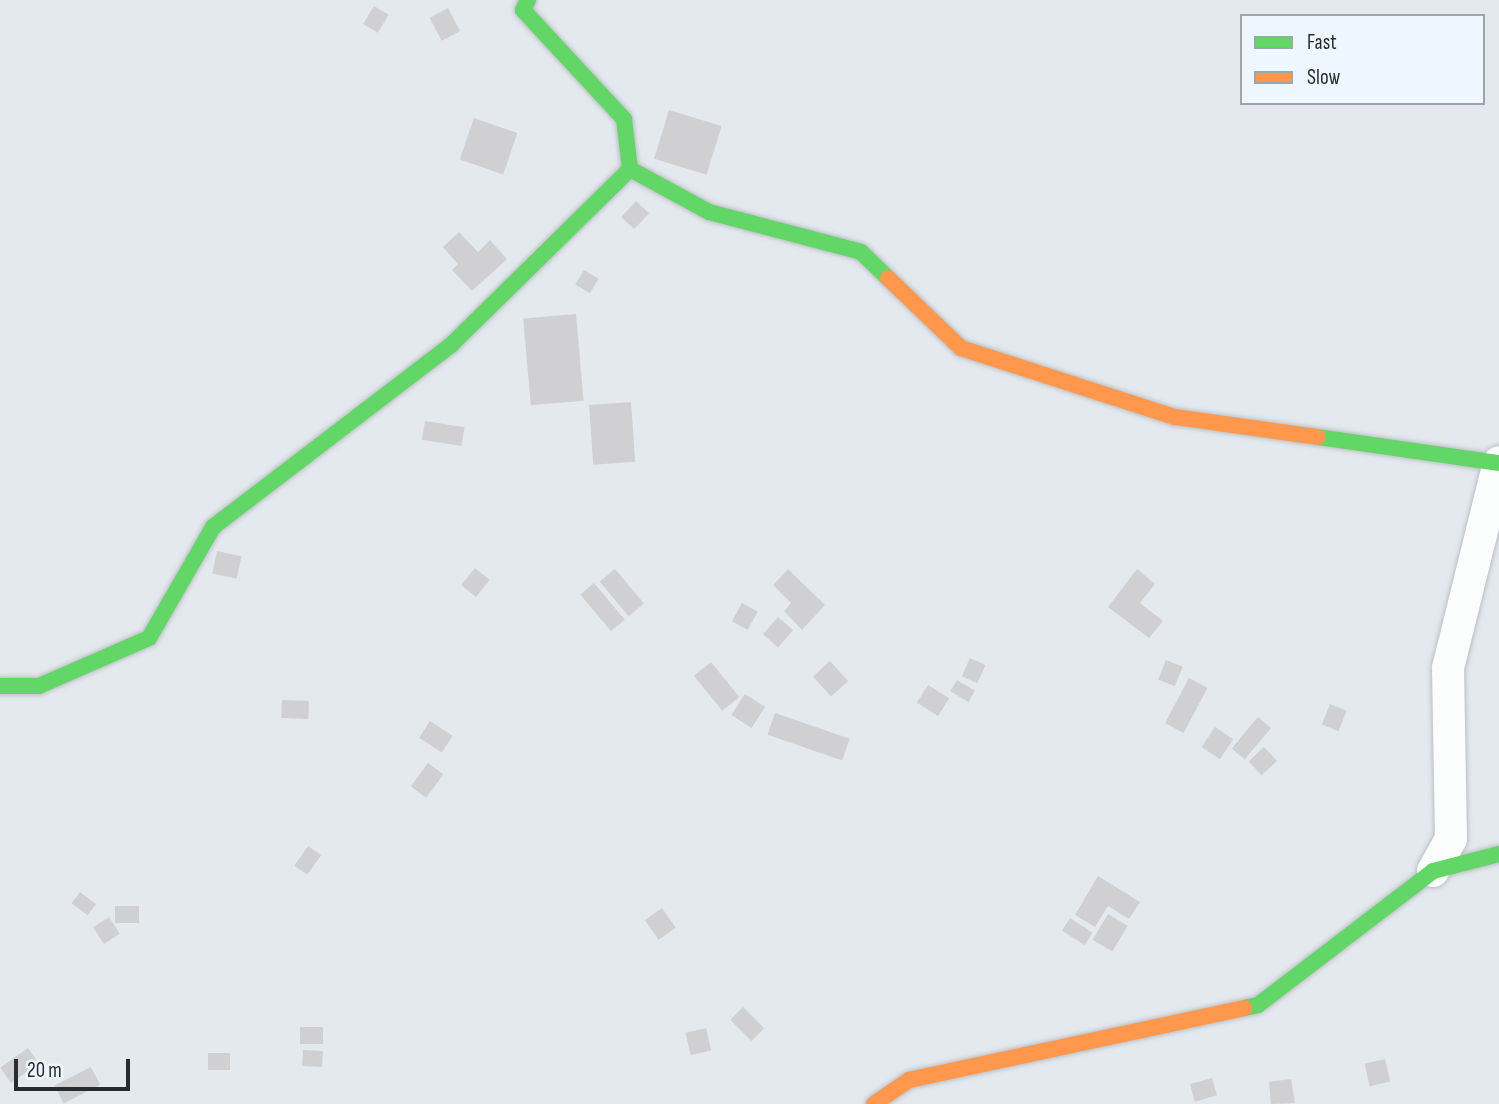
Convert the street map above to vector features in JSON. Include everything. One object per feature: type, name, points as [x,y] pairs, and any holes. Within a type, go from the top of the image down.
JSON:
[{"type":"street","points":[[528,0],[523,10],[624,119],[630,169]]},
{"type":"street","points":[[630,169],[709,212],[861,252],[961,348],[1175,417],[1498,462],[1448,668],[1451,839],[1433,871]]},
{"type":"street","points":[[0,686],[39,686],[149,638],[213,527],[452,345],[630,169]]},
{"type":"street","points":[[874,1104],[909,1080],[1258,1004],[1433,871],[1498,855]]},
{"type":"building","points":[[374,6],[389,15],[378,33],[363,24]]},
{"type":"building","points":[[448,8],[460,31],[442,41],[429,18]]},
{"type":"building","points":[[669,110],[722,126],[707,175],[654,159]]},
{"type":"building","points":[[474,118],[517,133],[503,175],[460,160]]},
{"type":"building","points":[[636,201],[649,213],[634,229],[621,217]]},
{"type":"building","points":[[459,232],[478,252],[490,240],[507,259],[472,291],[452,270],[458,264],[443,247]]},
{"type":"building","points":[[584,270],[599,279],[590,293],[575,285]]},
{"type":"building","points":[[576,314],[584,401],[531,405],[523,319]]},
{"type":"building","points":[[631,402],[635,462],[593,465],[589,405]]},
{"type":"building","points":[[425,421],[465,427],[462,446],[422,440]]},
{"type":"building","points":[[217,551],[241,556],[237,579],[212,573]]},
{"type":"building","points":[[475,568],[490,580],[476,597],[461,585]]},
{"type":"building","points":[[615,569],[644,603],[629,616],[600,582]]},
{"type":"building","points":[[788,569],[825,605],[802,630],[784,611],[791,603],[773,585]]},
{"type":"building","points":[[1137,569],[1155,584],[1140,603],[1163,621],[1149,638],[1108,607]]},
{"type":"building","points":[[594,583],[625,620],[611,631],[580,595]]},
{"type":"building","points":[[742,603],[758,612],[748,630],[732,621]]},
{"type":"building","points":[[778,617],[793,630],[778,647],[763,634]]},
{"type":"building","points":[[970,658],[986,665],[977,683],[962,676]]},
{"type":"building","points":[[1166,660],[1183,667],[1175,686],[1158,679]]},
{"type":"building","points":[[830,661],[848,681],[831,696],[813,676]]},
{"type":"building","points":[[711,662],[739,697],[722,711],[694,676]]},
{"type":"building","points":[[1189,678],[1208,688],[1184,733],[1165,723]]},
{"type":"building","points":[[957,680],[975,691],[968,702],[950,691]]},
{"type":"building","points":[[928,685],[949,698],[938,716],[917,703]]},
{"type":"building","points":[[745,694],[765,707],[752,728],[731,715]]},
{"type":"building","points":[[282,700],[309,701],[308,719],[281,718]]},
{"type":"building","points":[[1330,704],[1347,711],[1338,731],[1322,724]]},
{"type":"building","points":[[775,713],[850,739],[842,760],[768,735]]},
{"type":"building","points":[[1258,717],[1271,728],[1245,759],[1232,748]]},
{"type":"building","points":[[430,721],[453,736],[442,752],[419,738]]},
{"type":"building","points":[[1215,727],[1233,739],[1220,759],[1202,747]]},
{"type":"building","points":[[1264,747],[1277,761],[1262,775],[1249,761]]},
{"type":"building","points":[[428,763],[443,774],[426,798],[411,786]]},
{"type":"building","points":[[308,846],[321,855],[307,875],[294,866]]},
{"type":"building","points":[[1098,876],[1140,902],[1129,919],[1108,906],[1095,927],[1075,915]]},
{"type":"building","points":[[80,892],[96,904],[88,915],[72,903]]},
{"type":"building","points":[[115,906],[139,906],[139,923],[115,923]]},
{"type":"building","points":[[662,908],[676,928],[659,940],[645,920]]},
{"type":"building","points":[[1108,914],[1128,926],[1112,952],[1093,940]]},
{"type":"building","points":[[109,917],[120,934],[104,944],[93,927]]},
{"type":"building","points":[[1070,918],[1093,933],[1084,945],[1062,931]]},
{"type":"building","points":[[743,1007],[764,1028],[751,1041],[730,1020]]},
{"type":"building","points":[[300,1027],[323,1027],[323,1044],[300,1044]]},
{"type":"building","points":[[706,1028],[711,1050],[691,1055],[686,1033]]},
{"type":"building","points":[[28,1048],[39,1064],[11,1083],[0,1068]]},
{"type":"building","points":[[303,1050],[323,1051],[322,1067],[302,1066]]},
{"type":"building","points":[[208,1053],[230,1053],[230,1070],[208,1070]]},
{"type":"building","points":[[1385,1059],[1390,1081],[1370,1086],[1365,1064]]},
{"type":"building","points":[[91,1067],[100,1085],[64,1103],[54,1086]]},
{"type":"building","points":[[1212,1078],[1217,1095],[1195,1102],[1190,1084]]},
{"type":"building","points":[[1291,1079],[1295,1103],[1271,1104],[1269,1082]]},
{"type":"traffic: fast","points":[[528,0],[523,10],[624,119],[630,169],[709,212],[861,252],[888,278]]},
{"type":"traffic: fast","points":[[0,686],[39,686],[149,638],[213,527],[451,345],[630,169]]},
{"type":"traffic: fast","points":[[1318,437],[1498,463]]},
{"type":"traffic: fast","points":[[1244,1008],[1258,1005],[1433,871],[1499,854]]},
{"type":"traffic: slow","points":[[888,278],[961,348],[1175,417],[1318,437]]},
{"type":"traffic: slow","points":[[874,1104],[909,1080],[1244,1008]]}]
